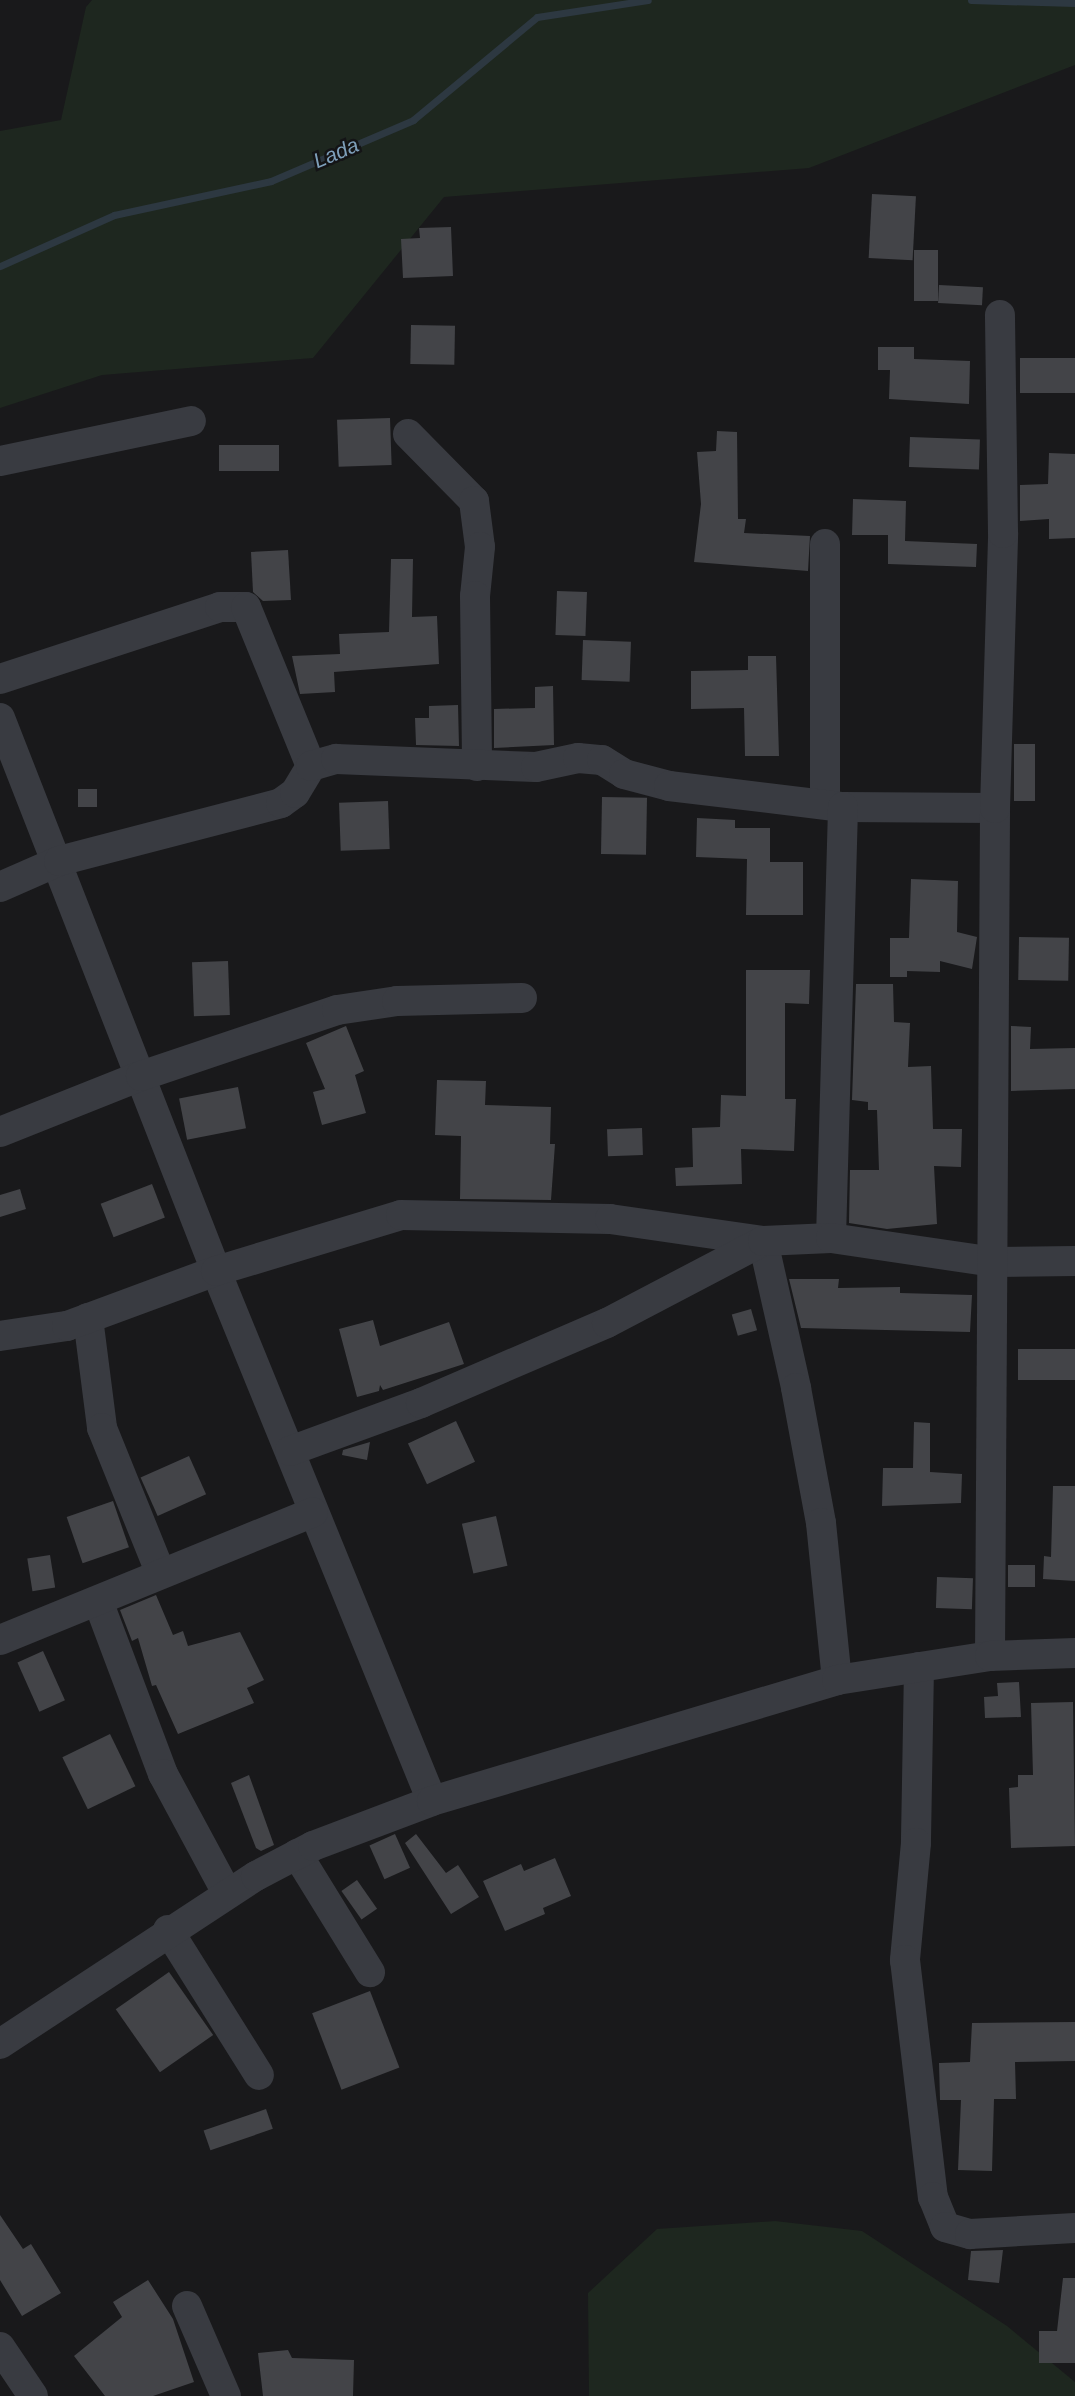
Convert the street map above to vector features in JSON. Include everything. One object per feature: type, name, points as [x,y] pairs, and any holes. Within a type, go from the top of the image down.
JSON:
[{"type":"street","points":[[990,1656],[995,808],[1003,533],[1000,315]]},
{"type":"street","points":[[0,461],[191,421]]},
{"type":"street","points":[[408,434],[474,501],[480,547],[475,596],[477,766]]},
{"type":"street","points":[[825,544],[834,805],[831,1238]]},
{"type":"street","points":[[0,679],[220,607],[246,607],[311,766]]},
{"type":"street","points":[[0,718],[59,861],[216,1271],[432,1801]]},
{"type":"street","points":[[0,887],[59,861],[281,803],[295,793],[311,766],[336,759],[536,767],[578,758],[602,760],[624,774],[669,786],[834,805],[995,808]]},
{"type":"street","points":[[0,1132],[141,1076],[337,1010],[397,1001],[522,998]]},
{"type":"street","points":[[0,1336],[88,1318],[216,1271],[401,1215],[610,1219],[763,1241],[831,1238],[993,1262],[1075,1261]]},
{"type":"street","points":[[290,1451],[421,1403],[607,1323],[763,1241]]},
{"type":"street","points":[[763,1241],[796,1388],[821,1523],[837,1680]]},
{"type":"street","points":[[88,1318],[102,1428],[161,1574]]},
{"type":"street","points":[[0,1640],[313,1512]]},
{"type":"street","points":[[98,1601],[163,1774],[228,1893]]},
{"type":"street","points":[[0,2044],[167,1930],[297,1854],[432,1801],[837,1680],[990,1656],[1075,1653]]},
{"type":"street","points":[[919,1667],[916,1843],[905,1960],[933,2197],[945,2227],[970,2234],[1075,2228]]},
{"type":"street","points":[[297,1854],[370,1972]]},
{"type":"street","points":[[167,1930],[258,2075]]},
{"type":"street","points":[[187,2306],[213,2391]]},
{"type":"street","points":[[5,2366],[33,2396]]},
{"type":"shaded area","points":[[92,0],[1075,0],[1075,65],[809,168],[444,197],[313,358],[102,375],[0,408],[0,131],[61,120],[86,7]]},
{"type":"shaded area","points":[[775,2221],[862,2231],[1007,2326],[1075,2382],[1075,2396],[589,2396],[588,2293],[657,2229]]},
{"type":"building","points":[[872,194],[916,196],[913,260],[869,258]]},
{"type":"building","points":[[451,227],[453,276],[403,278],[401,239],[420,238],[419,228]]},
{"type":"building","points":[[914,250],[938,250],[938,301],[914,301]]},
{"type":"building","points":[[939,285],[983,287],[982,305],[938,303]]},
{"type":"building","points":[[411,325],[455,326],[454,365],[410,364]]},
{"type":"building","points":[[878,347],[914,347],[914,359],[970,361],[969,404],[889,399],[890,370],[878,370]]},
{"type":"building","points":[[1020,358],[1075,358],[1075,393],[1020,393]]},
{"type":"building","points":[[390,418],[392,465],[339,467],[337,420]]},
{"type":"building","points":[[717,431],[737,432],[738,519],[746,519],[744,533],[810,536],[808,571],[694,562],[701,504],[697,452],[716,451]]},
{"type":"building","points":[[910,437],[980,439],[979,469],[909,467]]},
{"type":"building","points":[[219,445],[279,445],[279,471],[219,471]]},
{"type":"building","points":[[1049,453],[1075,454],[1075,538],[1049,539],[1049,519],[1020,521],[1020,485],[1048,484]]},
{"type":"building","points":[[853,499],[906,501],[905,541],[977,544],[976,567],[888,564],[888,535],[852,535]]},
{"type":"building","points":[[288,550],[291,600],[263,601],[253,592],[251,552]]},
{"type":"building","points":[[391,559],[413,559],[412,617],[437,616],[439,664],[334,672],[335,692],[300,694],[292,656],[340,654],[339,634],[389,632]]},
{"type":"building","points":[[557,591],[587,592],[585,636],[555,635]]},
{"type":"building","points":[[583,640],[631,642],[630,682],[582,680]]},
{"type":"building","points":[[748,656],[776,656],[779,756],[745,756],[744,708],[691,709],[691,671],[748,670]]},
{"type":"building","points":[[553,686],[554,745],[494,748],[494,709],[535,708],[535,687]]},
{"type":"building","points":[[458,705],[459,746],[416,745],[415,718],[429,718],[429,706]]},
{"type":"building","points":[[1014,744],[1035,744],[1035,801],[1014,801]]},
{"type":"building","points":[[78,789],[97,789],[97,807],[78,807]]},
{"type":"building","points":[[602,797],[647,798],[646,855],[601,854]]},
{"type":"building","points":[[388,801],[390,849],[341,851],[339,803]]},
{"type":"building","points":[[697,818],[735,820],[735,828],[770,828],[770,862],[803,862],[803,915],[746,915],[747,859],[696,857]]},
{"type":"building","points":[[911,879],[958,881],[957,932],[977,937],[972,969],[940,961],[940,972],[907,971],[907,977],[890,977],[890,938],[909,938]]},
{"type":"building","points":[[1019,937],[1069,938],[1068,981],[1018,980]]},
{"type":"building","points":[[228,961],[230,1015],[194,1016],[192,962]]},
{"type":"building","points":[[746,970],[810,970],[809,1004],[785,1003],[785,1099],[796,1099],[794,1151],[741,1149],[742,1184],[676,1186],[675,1168],[693,1167],[692,1128],[720,1127],[721,1095],[746,1096]]},
{"type":"building","points":[[856,984],[893,984],[894,1022],[910,1023],[908,1067],[931,1066],[933,1129],[962,1129],[961,1167],[934,1166],[937,1224],[887,1229],[849,1223],[850,1170],[879,1170],[877,1110],[868,1110],[868,1102],[852,1100]]},
{"type":"building","points":[[346,1026],[364,1071],[355,1075],[366,1113],[322,1125],[313,1092],[325,1089],[306,1043]]},
{"type":"building","points":[[1011,1026],[1031,1027],[1030,1049],[1075,1048],[1075,1089],[1011,1091]]},
{"type":"building","points":[[437,1080],[486,1081],[485,1105],[551,1107],[550,1144],[555,1144],[551,1200],[460,1199],[461,1136],[435,1135]]},
{"type":"building","points":[[238,1087],[246,1128],[187,1140],[179,1098]]},
{"type":"building","points":[[642,1128],[643,1155],[608,1156],[607,1129]]},
{"type":"building","points":[[152,1184],[165,1218],[114,1237],[101,1204]]},
{"type":"building","points":[[20,1189],[26,1209],[0,1217],[0,1195]]},
{"type":"building","points":[[789,1279],[839,1279],[838,1288],[900,1287],[900,1293],[972,1295],[970,1332],[801,1328]]},
{"type":"building","points":[[751,1309],[757,1330],[738,1336],[732,1315]]},
{"type":"building","points":[[373,1320],[380,1346],[449,1322],[464,1364],[383,1390],[380,1385],[379,1391],[357,1397],[339,1329]]},
{"type":"building","points":[[1018,1349],[1075,1349],[1075,1380],[1018,1380]]},
{"type":"building","points":[[456,1421],[475,1462],[427,1484],[408,1443]]},
{"type":"building","points":[[914,1422],[930,1423],[930,1472],[962,1474],[961,1503],[882,1506],[883,1468],[913,1468]]},
{"type":"building","points":[[370,1442],[367,1460],[342,1455],[343,1450]]},
{"type":"building","points":[[189,1456],[206,1494],[158,1516],[141,1478]]},
{"type":"building","points":[[1053,1486],[1075,1486],[1075,1581],[1043,1579],[1044,1556],[1051,1557]]},
{"type":"building","points":[[113,1501],[129,1547],[83,1563],[67,1517]]},
{"type":"building","points":[[496,1516],[507,1566],[473,1574],[462,1524]]},
{"type":"building","points":[[50,1555],[55,1588],[32,1591],[27,1559]]},
{"type":"building","points":[[1008,1565],[1035,1565],[1035,1587],[1008,1587]]},
{"type":"building","points":[[937,1577],[973,1578],[972,1609],[936,1608]]},
{"type":"building","points":[[156,1595],[173,1635],[183,1631],[188,1646],[240,1632],[264,1680],[247,1688],[254,1703],[178,1734],[156,1685],[152,1686],[138,1638],[132,1641],[120,1610]]},
{"type":"building","points":[[43,1651],[65,1700],[39,1712],[17,1662]]},
{"type":"building","points":[[1019,1682],[1021,1717],[985,1718],[984,1697],[998,1696],[997,1683]]},
{"type":"building","points":[[1073,1702],[1075,1846],[1011,1848],[1009,1788],[1018,1787],[1018,1775],[1033,1775],[1031,1703]]},
{"type":"building","points":[[110,1734],[135,1786],[88,1809],[62,1757]]},
{"type":"building","points":[[249,1775],[274,1845],[261,1851],[256,1848],[231,1783]]},
{"type":"building","points":[[395,1834],[410,1868],[384,1879],[369,1845]]},
{"type":"building","points":[[416,1834],[446,1873],[458,1865],[479,1897],[451,1914],[405,1843]]},
{"type":"building","points":[[555,1858],[571,1896],[543,1908],[545,1914],[505,1931],[483,1881],[521,1864],[524,1871]]},
{"type":"building","points":[[357,1880],[377,1909],[362,1920],[341,1891]]},
{"type":"building","points":[[169,1972],[213,2035],[160,2072],[116,2009]]},
{"type":"building","points":[[370,1991],[399,2068],[342,2090],[312,2013]]},
{"type":"building","points":[[1075,2022],[1075,2061],[1015,2062],[1016,2099],[994,2099],[992,2171],[958,2170],[961,2100],[940,2100],[939,2063],[970,2062],[972,2023]]},
{"type":"building","points":[[266,2109],[273,2129],[210,2150],[204,2130]]},
{"type":"building","points":[[0,2215],[23,2249],[31,2244],[61,2293],[22,2316],[0,2280]]},
{"type":"building","points":[[1003,2250],[999,2283],[968,2280],[971,2251]]},
{"type":"building","points":[[1063,2278],[1075,2278],[1075,2363],[1039,2363],[1039,2331],[1057,2331]]},
{"type":"building","points":[[148,2280],[173,2319],[194,2382],[153,2396],[105,2396],[74,2356],[122,2317],[113,2302]]},
{"type":"building","points":[[288,2350],[292,2358],[354,2360],[353,2396],[263,2396],[258,2353]]},
{"type":"waterway","name":"Lada","points":[[0,266],[114,215],[271,181],[413,120],[537,17],[648,0]]},
{"type":"waterway","name":"Lada","points":[[971,0],[1075,3]]}]
